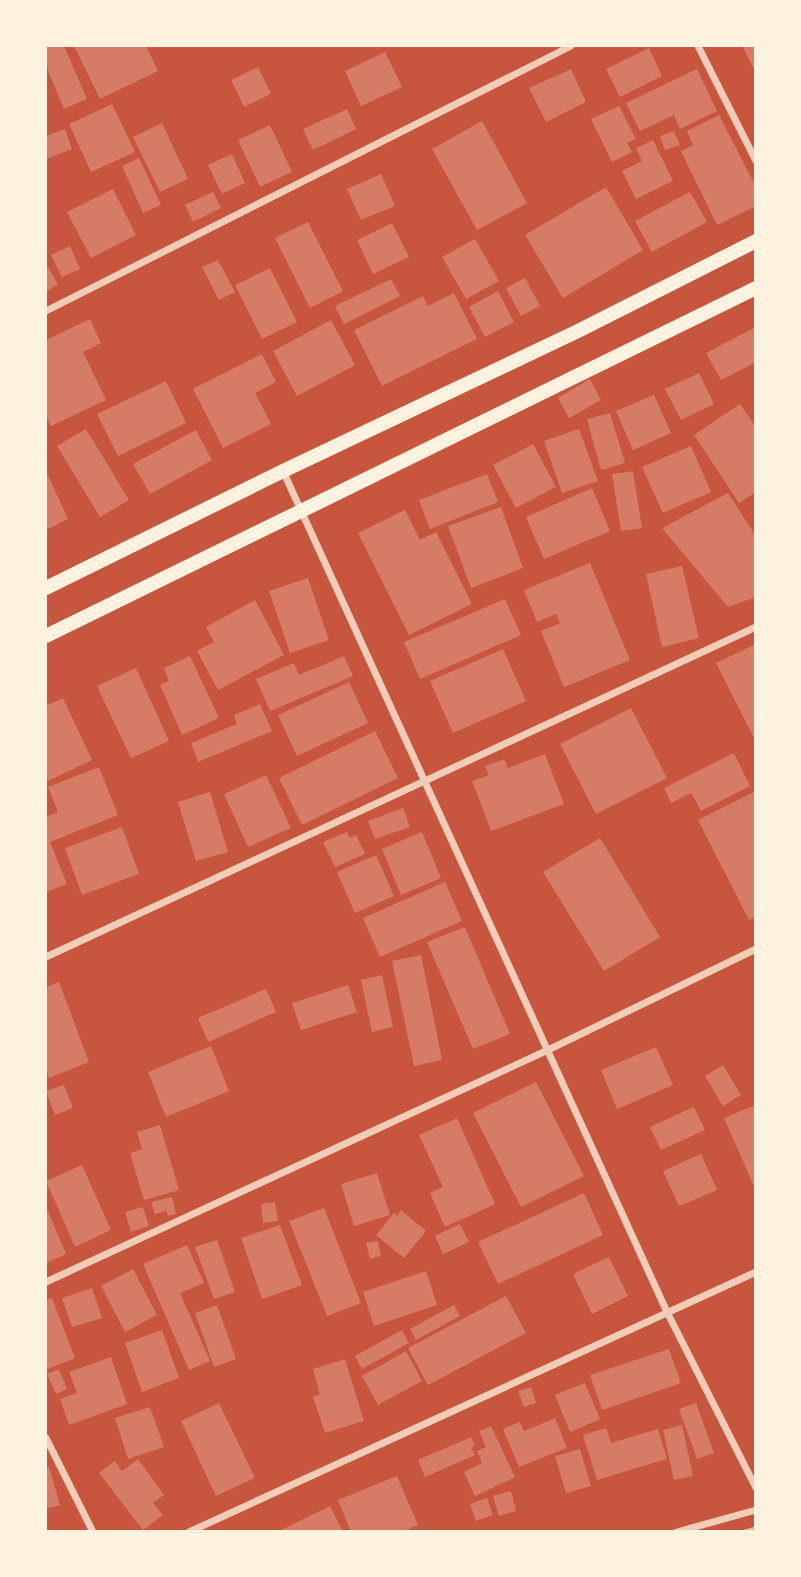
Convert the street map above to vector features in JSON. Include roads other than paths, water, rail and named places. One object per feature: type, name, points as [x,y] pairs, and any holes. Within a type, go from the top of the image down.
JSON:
[{"type":"main road","points":[[46,587],[578,331],[755,241]]},
{"type":"main road","points":[[46,636],[755,288]]},
{"type":"street","points":[[46,311],[571,46]]},
{"type":"street","points":[[698,46],[755,161]]},
{"type":"street","points":[[283,471],[667,1312],[755,1488]]},
{"type":"street","points":[[46,957],[755,627]]},
{"type":"street","points":[[46,1282],[548,1050],[755,949]]},
{"type":"street","points":[[189,1531],[755,1272]]},
{"type":"street","points":[[46,1438],[93,1531]]},
{"type":"street","points":[[677,1531],[755,1510]]},
{"type":"railway","points":[[745,1532],[756,1529]]}]
